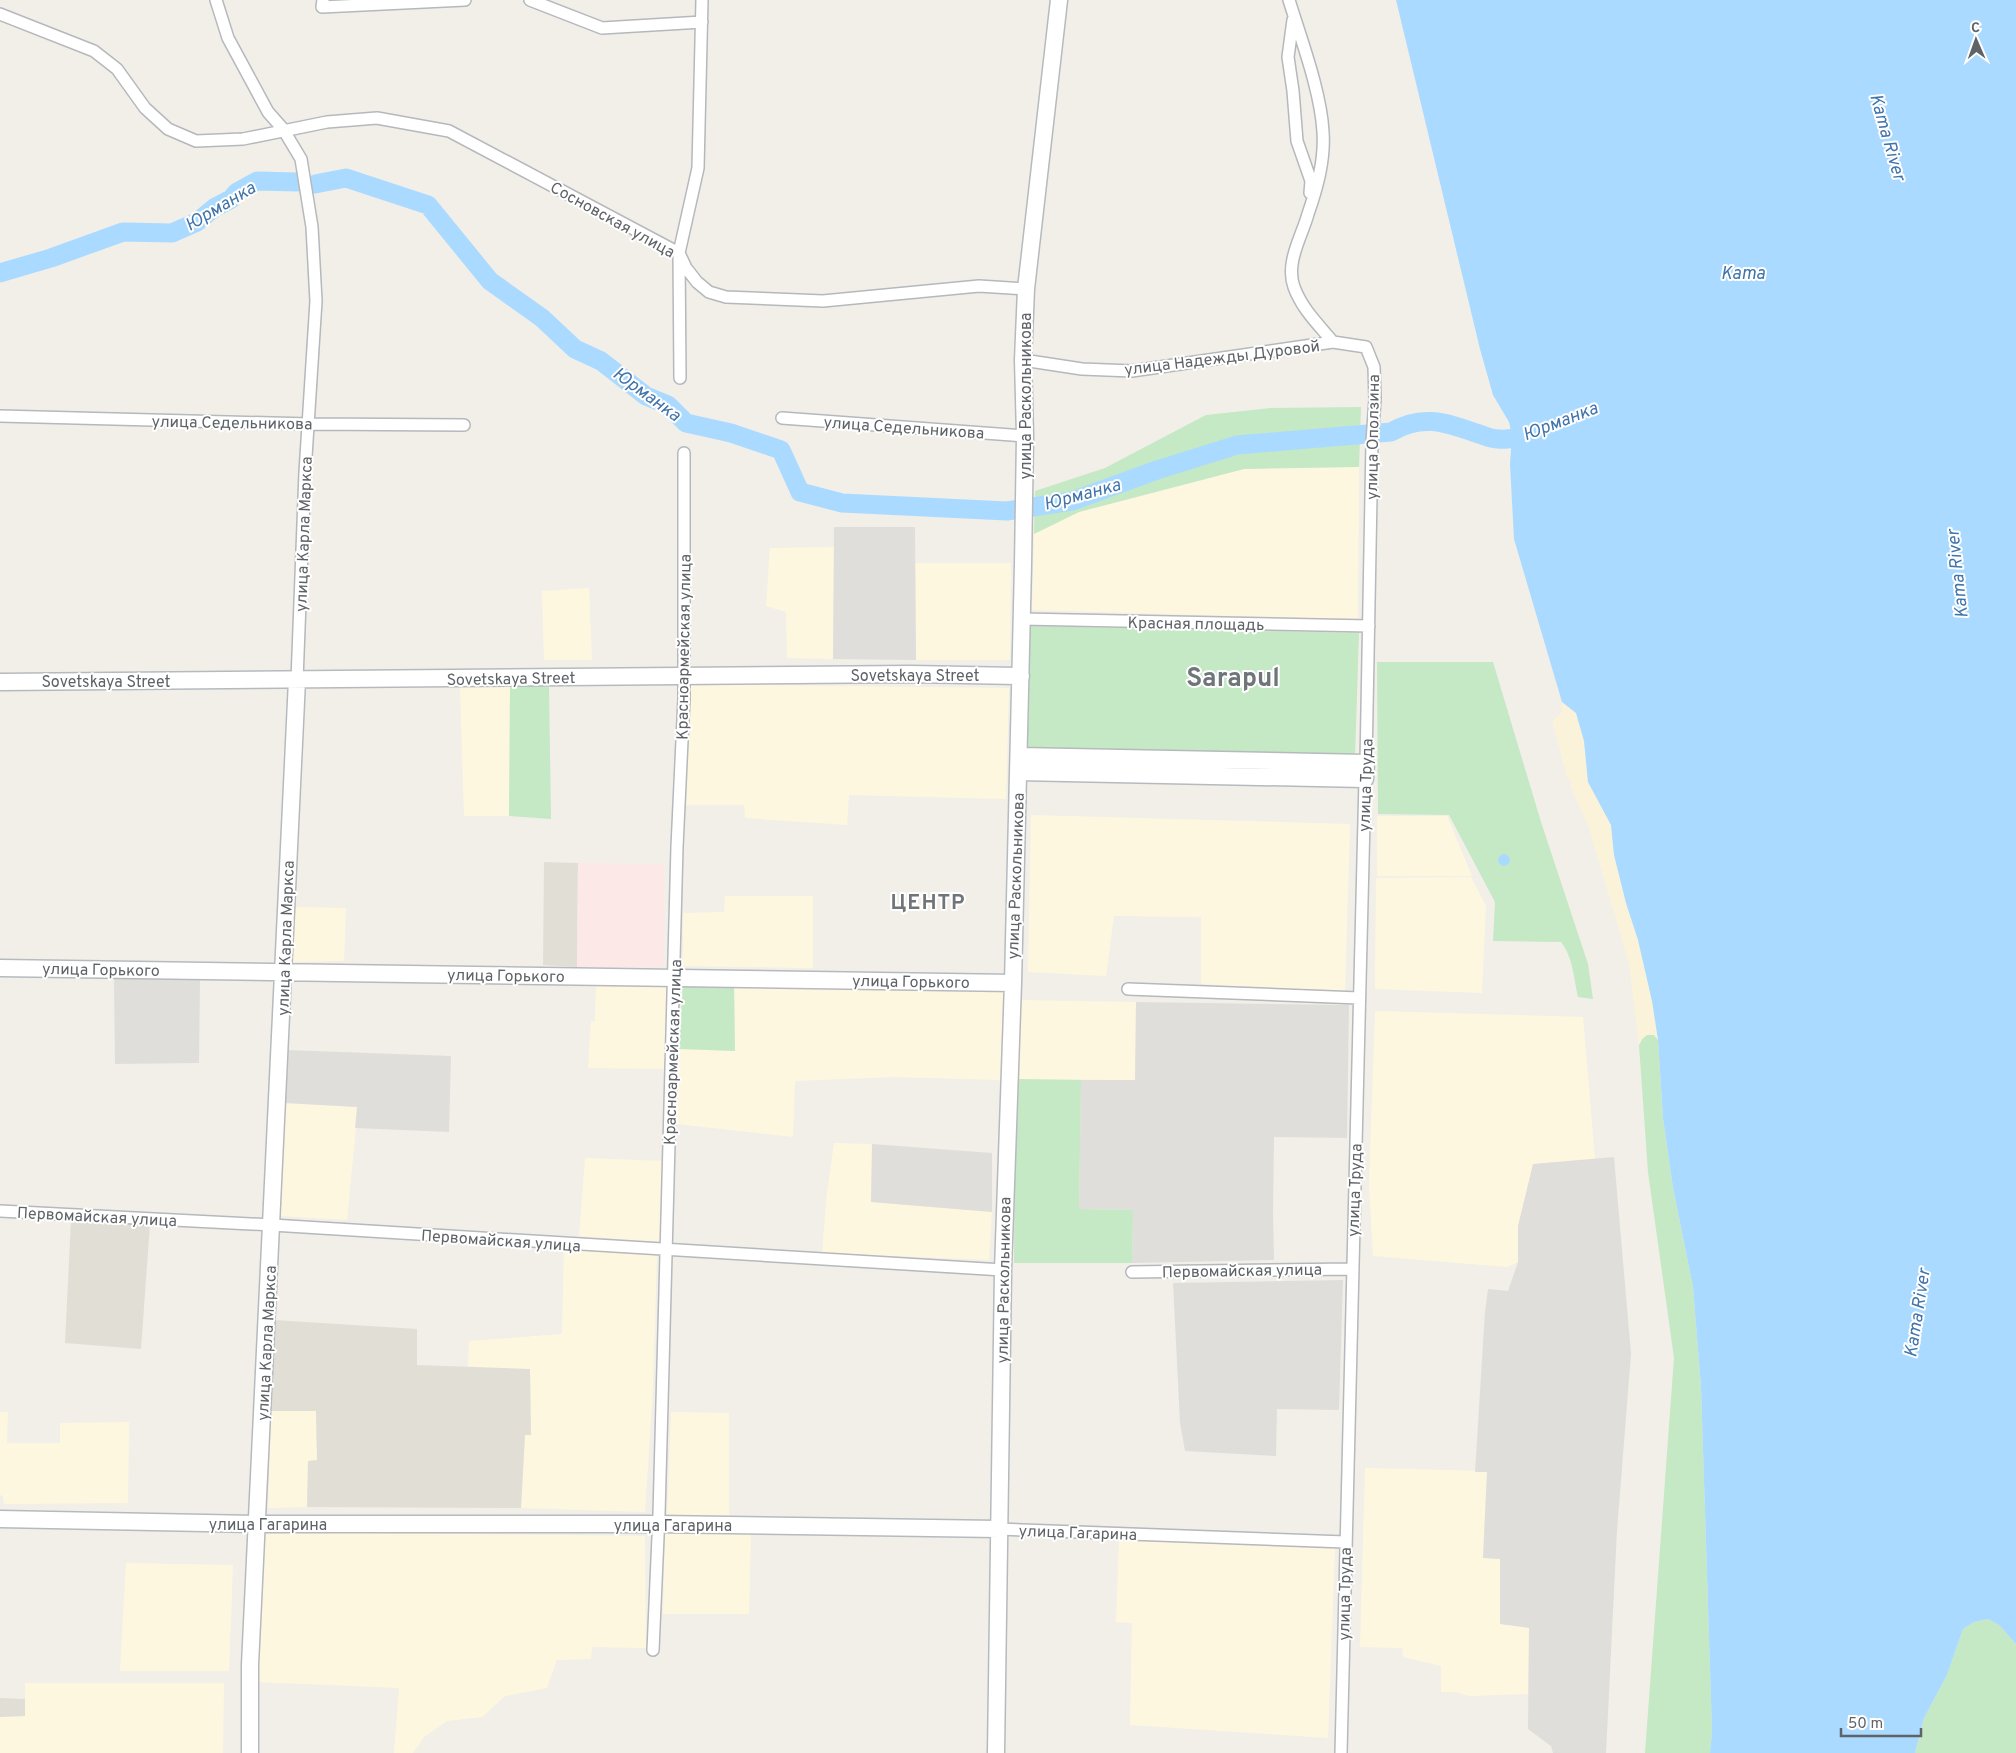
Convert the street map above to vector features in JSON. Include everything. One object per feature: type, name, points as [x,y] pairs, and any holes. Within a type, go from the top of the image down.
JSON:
[{"type":"main road","name":"улица Раскольникова","points":[[996,1753],[1003,1270],[1021,676],[1025,442],[1023,360],[1026,290],[1059,0]]},
{"type":"main road","name":"Sovetskaya Street","points":[[0,682],[911,674],[1021,676]]},
{"type":"main road","name":"улица Карла Маркса","points":[[250,1753],[250,1665],[297,680]]},
{"type":"main road","points":[[1019,764],[1366,763]]},
{"type":"main road","name":"улица Труда","points":[[1365,780],[1366,763]]},
{"type":"main road","points":[[1019,764],[1365,780]]},
{"type":"main road","name":"улица Горького","points":[[0,968],[1012,983]]},
{"type":"main road","name":"улица Гагарина","points":[[0,1519],[258,1524],[659,1524],[998,1529]]},
{"type":"street","name":"улица Карла Маркса","points":[[216,0],[228,38],[268,112],[283,130],[300,159],[312,227],[316,301],[305,472],[297,680]]},
{"type":"street","points":[[324,0],[322,7],[465,0]]},
{"type":"street","points":[[530,0],[602,28],[702,22]]},
{"type":"street","points":[[680,378],[679,253],[698,168],[702,0]]},
{"type":"street","points":[[1289,0],[1318,100],[1323,132],[1321,166],[1291,271],[1293,285],[1305,310],[1333,342]]},
{"type":"street","name":"Сосновская улица","points":[[0,14],[94,50],[117,69],[145,108],[168,129],[196,141],[243,139],[327,122],[377,118],[449,131],[679,253],[686,268],[697,282],[709,292],[726,297],[822,301],[979,286],[1026,290]]},
{"type":"street","points":[[1294,15],[1288,57],[1297,141],[1311,181],[1309,212]]},
{"type":"street","name":"улица Надежды Дуровой","points":[[1023,360],[1082,369],[1132,371],[1333,342]]},
{"type":"street","name":"улица Оползина","points":[[1333,342],[1366,347],[1374,367],[1370,626]]},
{"type":"street","name":"улица Седельникова","points":[[0,416],[309,424],[464,425]]},
{"type":"street","name":"улица Седельникова","points":[[782,418],[1025,442]]},
{"type":"street","name":"Красноармейская улица","points":[[653,1650],[659,1524],[677,847],[684,677],[684,453]]},
{"type":"street","name":"Красная площадь","points":[[1022,619],[1370,626]]},
{"type":"street","name":"улица Труда","points":[[1366,763],[1370,626]]},
{"type":"street","name":"улица Труда","points":[[1341,1753],[1365,780]]},
{"type":"street","points":[[1128,990],[1359,998]]},
{"type":"street","name":"Первомайская улица","points":[[0,1211],[272,1225],[1003,1270]]},
{"type":"street","name":"Первомайская улица","points":[[1132,1272],[1352,1269]]},
{"type":"street","name":"улица Гагарина","points":[[998,1529],[1345,1542]]},
{"type":"shaded area","points":[[1359,467],[1358,620],[1032,610],[1034,534],[1079,512],[1244,469]]},
{"type":"shaded area","points":[[834,527],[915,527],[916,660],[833,659]]},
{"type":"shaded area","points":[[834,547],[833,659],[787,658],[786,612],[766,606],[770,548]]},
{"type":"shaded area","points":[[915,563],[1011,563],[1010,660],[916,660]]},
{"type":"shaded area","points":[[589,588],[592,660],[544,660],[542,591]]},
{"type":"shaded area","points":[[689,684],[1009,688],[1006,799],[849,795],[847,825],[745,818],[744,805],[684,805]]},
{"type":"shaded area","points":[[510,685],[509,816],[464,816],[460,687]]},
{"type":"shaded area","points":[[1031,815],[1350,824],[1345,993],[1201,984],[1201,917],[1114,916],[1106,976],[1028,972]]},
{"type":"shaded area","points":[[1377,816],[1447,816],[1472,876],[1377,876]]},
{"type":"shaded area","points":[[544,862],[578,863],[577,967],[543,965]]},
{"type":"shaded area","points":[[578,863],[664,864],[664,967],[577,967]]},
{"type":"shaded area","points":[[1471,877],[1486,906],[1482,993],[1375,989],[1376,878]]},
{"type":"shaded area","points":[[725,896],[813,896],[813,968],[683,966],[683,913],[724,912]]},
{"type":"shaded area","points":[[291,907],[346,908],[344,961],[288,962]]},
{"type":"shaded area","points":[[114,978],[200,980],[199,1063],[115,1064]]},
{"type":"shaded area","points":[[596,982],[667,985],[667,1069],[588,1068],[591,1021],[595,1021]]},
{"type":"shaded area","points":[[734,982],[1003,990],[1001,1080],[893,1077],[795,1081],[793,1137],[677,1124],[679,1049],[735,1051]]},
{"type":"shaded area","points":[[1017,1000],[1136,1002],[1135,1080],[1015,1079]]},
{"type":"shaded area","points":[[1136,1002],[1349,1005],[1347,1138],[1274,1137],[1274,1260],[1132,1263],[1133,1210],[1079,1209],[1081,1080],[1135,1080]]},
{"type":"shaded area","points":[[1375,1011],[1583,1017],[1595,1159],[1533,1164],[1518,1226],[1518,1262],[1507,1267],[1373,1256],[1369,1186]]},
{"type":"shaded area","points":[[286,1050],[451,1056],[449,1132],[355,1128],[357,1107],[285,1103]]},
{"type":"shaded area","points":[[285,1103],[358,1107],[347,1220],[280,1216]]},
{"type":"shaded area","points":[[834,1143],[872,1144],[871,1202],[992,1212],[989,1260],[822,1253],[826,1201]]},
{"type":"shaded area","points":[[872,1144],[992,1153],[992,1212],[871,1202]]},
{"type":"shaded area","points":[[1614,1157],[1631,1354],[1617,1531],[1606,1753],[1553,1753],[1551,1746],[1528,1729],[1529,1628],[1500,1624],[1500,1559],[1483,1558],[1487,1472],[1475,1472],[1485,1312],[1488,1289],[1508,1291],[1518,1262],[1518,1226],[1533,1164]]},
{"type":"shaded area","points":[[585,1158],[663,1161],[660,1242],[579,1236]]},
{"type":"shaded area","points":[[71,1220],[150,1224],[141,1349],[65,1343]]},
{"type":"shaded area","points":[[564,1248],[657,1255],[653,1386],[645,1512],[521,1508],[525,1435],[531,1435],[530,1369],[468,1368],[469,1341],[562,1334]]},
{"type":"shaded area","points":[[1343,1280],[1339,1410],[1277,1409],[1276,1456],[1185,1451],[1180,1423],[1173,1283]]},
{"type":"shaded area","points":[[274,1320],[417,1329],[417,1365],[530,1369],[531,1435],[525,1435],[521,1508],[307,1507],[308,1461],[317,1460],[316,1411],[271,1411]]},
{"type":"shaded area","points":[[316,1410],[317,1460],[308,1461],[307,1507],[268,1508],[271,1411]]},
{"type":"shaded area","points":[[0,1412],[8,1412],[7,1443],[60,1443],[60,1423],[129,1422],[128,1503],[4,1504],[3,1496],[0,1495]]},
{"type":"shaded area","points":[[671,1412],[729,1413],[729,1518],[667,1517]]},
{"type":"shaded area","points":[[1365,1468],[1487,1471],[1483,1557],[1500,1559],[1501,1624],[1529,1627],[1528,1694],[1469,1696],[1455,1692],[1441,1692],[1441,1666],[1403,1657],[1402,1648],[1360,1647]]},
{"type":"shaded area","points":[[665,1530],[751,1532],[749,1614],[663,1614]]},
{"type":"shaded area","points":[[265,1532],[645,1536],[646,1648],[592,1647],[591,1659],[557,1660],[547,1688],[505,1696],[482,1717],[447,1721],[423,1738],[413,1753],[394,1753],[399,1688],[257,1682]]},
{"type":"shaded area","points":[[1119,1541],[1335,1546],[1328,1738],[1130,1725],[1132,1623],[1116,1622]]},
{"type":"shaded area","points":[[126,1563],[233,1565],[229,1671],[120,1671]]},
{"type":"shaded area","points":[[25,1683],[224,1683],[223,1753],[0,1753],[0,1717],[25,1716]]},
{"type":"shaded area","points":[[0,1698],[25,1699],[25,1716],[0,1717]]},
{"type":"green space","points":[[1361,407],[1359,467],[1244,469],[1079,512],[1034,534],[1035,491],[1105,468],[1206,415],[1271,408]]},
{"type":"green space","points":[[1030,626],[1359,633],[1355,757],[1026,750]]},
{"type":"green space","points":[[1377,662],[1493,662],[1541,822],[1588,964],[1593,999],[1578,997],[1571,961],[1561,942],[1493,941],[1495,902],[1449,815],[1378,814]]},
{"type":"green space","points":[[510,685],[549,687],[551,819],[509,816]]},
{"type":"green space","points":[[734,982],[735,1051],[679,1049],[683,983]]},
{"type":"green space","points":[[1647,1035],[1654,1035],[1658,1040],[1663,1118],[1673,1188],[1693,1287],[1701,1387],[1712,1731],[1710,1753],[1645,1753],[1674,1358],[1648,1172],[1639,1045]]},
{"type":"green space","points":[[1015,1079],[1081,1080],[1079,1209],[1133,1210],[1132,1263],[1014,1263]]},
{"type":"green space","points":[[1988,1619],[1999,1625],[2016,1644],[2016,1753],[1915,1753],[1924,1718],[1947,1675],[1963,1629],[1974,1622]]},
{"type":"sand","points":[[1562,702],[1576,713],[1584,741],[1588,782],[1611,825],[1614,855],[1638,940],[1652,1001],[1658,1040],[1654,1035],[1647,1035],[1639,1045],[1629,963],[1589,828],[1570,785],[1572,783],[1570,779],[1568,780],[1552,721],[1562,712]]},
{"type":"water","name":"Kama","points":[[1396,0],[2016,0],[2016,1644],[1999,1625],[1988,1619],[1974,1622],[1963,1629],[1947,1675],[1924,1718],[1915,1753],[1710,1753],[1712,1731],[1701,1387],[1693,1287],[1673,1188],[1663,1118],[1658,1040],[1652,1001],[1638,940],[1614,855],[1611,825],[1588,782],[1584,741],[1576,713],[1562,702],[1514,539],[1510,464],[1512,435],[1509,422],[1493,395],[1480,349]]},
{"type":"water","points":[[1502,854],[1506,854],[1510,860],[1506,866],[1502,866],[1498,862],[1498,858]]},
{"type":"waterway","name":"Юрманка","points":[[315,184],[346,178],[428,205],[490,281],[542,318],[575,349],[601,361],[646,396],[668,405],[686,423],[731,433],[781,450],[800,492],[842,503],[1007,511],[1072,501],[1157,470],[1237,445],[1391,432],[1402,426],[1423,422],[1443,423],[1495,439],[1513,439],[1535,432]]},
{"type":"waterway","name":"Юрманка","points":[[0,273],[51,258],[123,232],[172,233],[197,222],[214,208],[231,199],[237,192],[257,181],[297,182]]},
{"type":"district","name":"Sarapul","points":[[1233,677]]},
{"type":"district","name":"ЦЕНТР","points":[[928,902]]},
{"type":"water label","name":"Kama River","points":[[1888,137]]},
{"type":"water label","name":"Kama River","points":[[1957,574]]},
{"type":"water label","name":"Kama River","points":[[1917,1313]]}]
